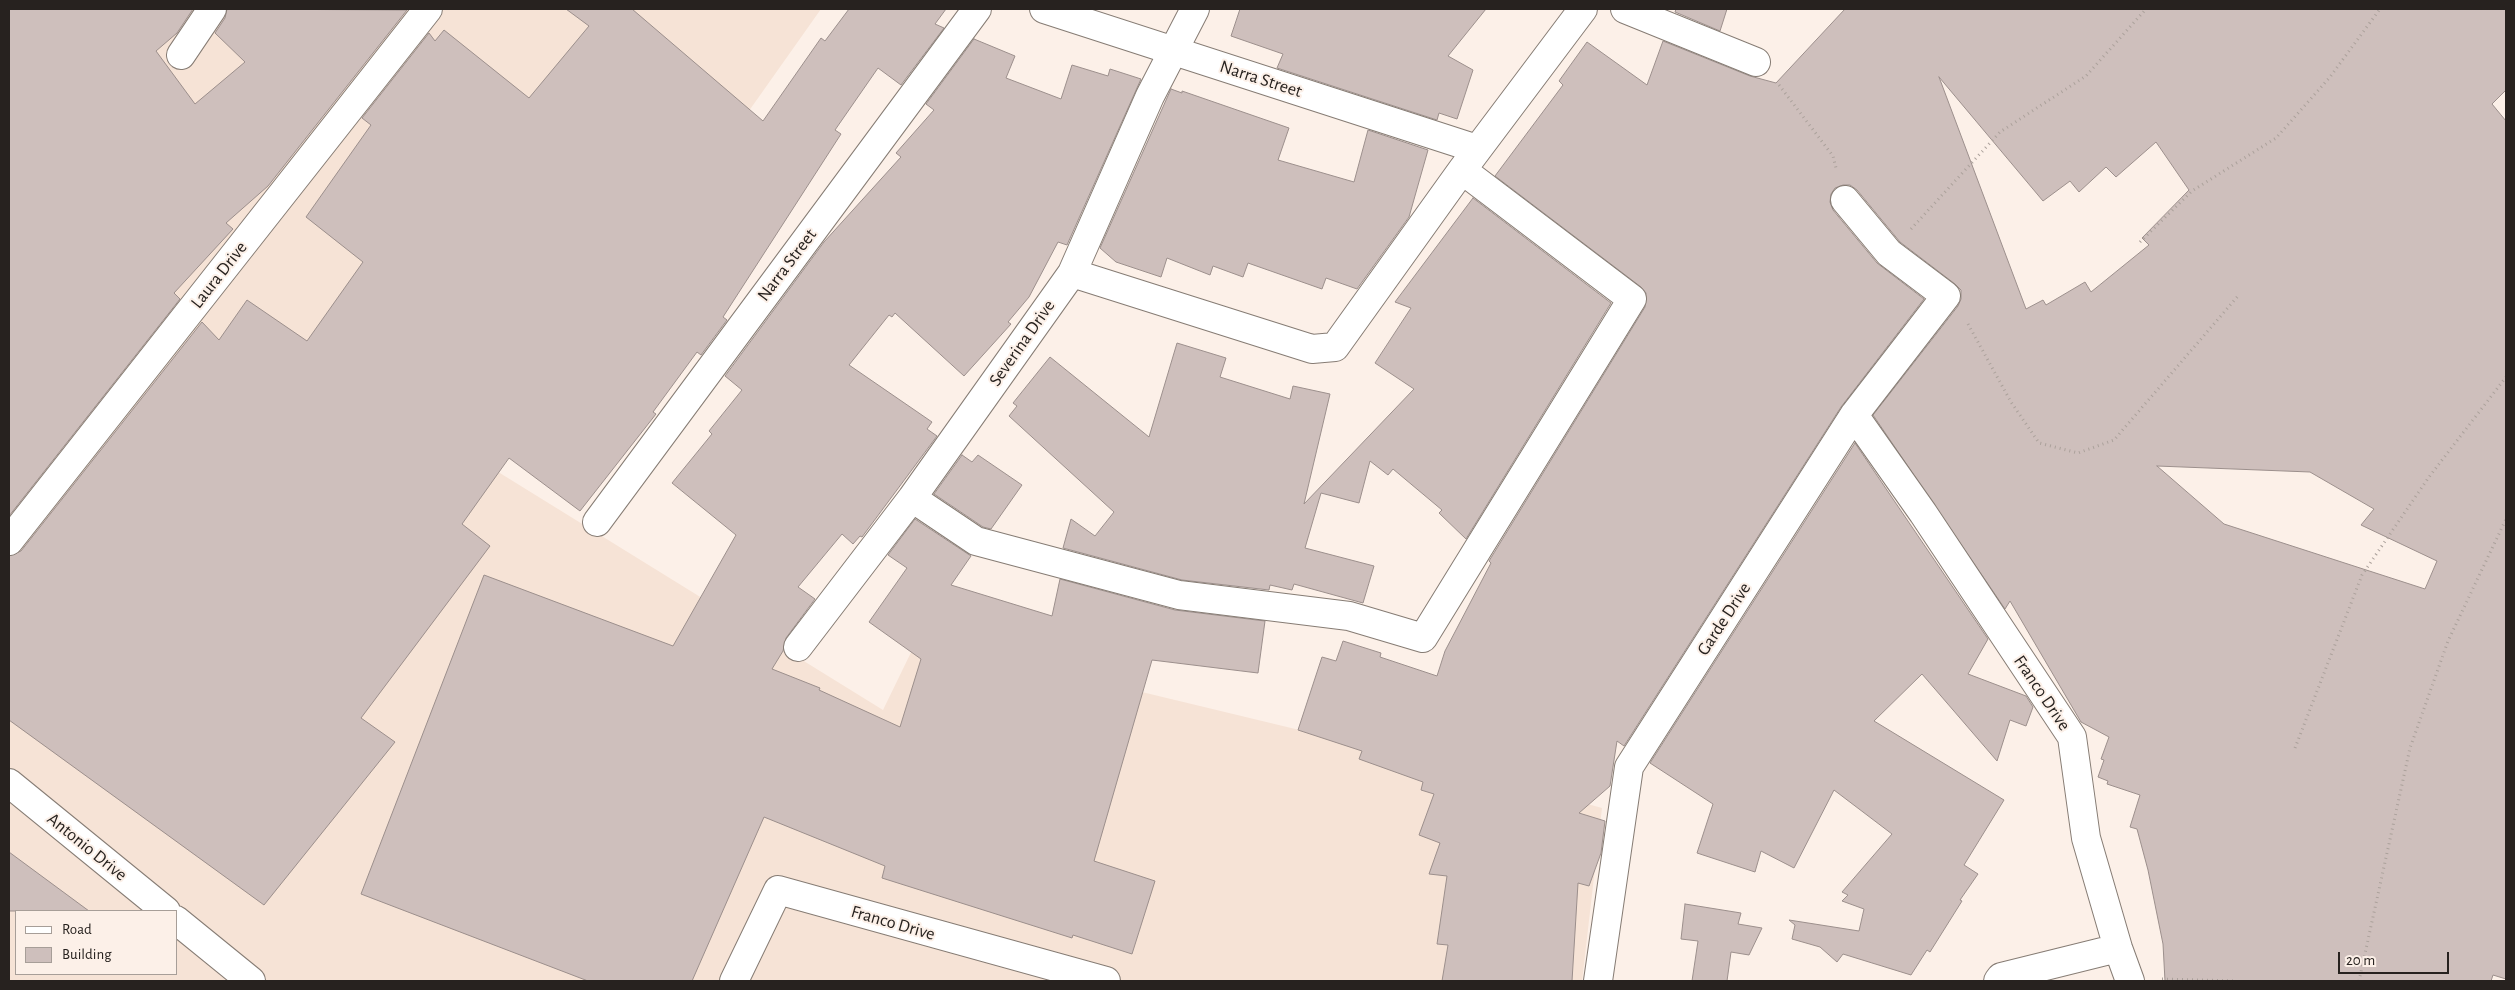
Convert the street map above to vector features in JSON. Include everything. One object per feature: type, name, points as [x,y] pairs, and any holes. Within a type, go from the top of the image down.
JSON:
[{"type":"street","points":[[181,55],[212,9]]},
{"type":"street","name":"Laura Drive","points":[[9,541],[428,9]]},
{"type":"street","name":"Narra Street","points":[[597,522],[977,9]]},
{"type":"street","name":"Narra Street","points":[[912,498],[976,541],[1179,595],[1349,616],[1423,638],[1632,299],[1470,160],[1173,51],[1044,9]]},
{"type":"street","name":"Severina Drive","points":[[798,647],[912,498],[1072,273],[1150,96],[1195,9]]},
{"type":"street","points":[[1072,273],[1312,349],[1335,347],[1470,160],[1583,9]]},
{"type":"street","points":[[1625,9],[1756,62]]},
{"type":"street","points":[[1845,200],[1889,253],[1946,296]]},
{"type":"street","name":"Garde Drive","points":[[1598,981],[1630,767],[1854,416],[1946,296]]},
{"type":"street","name":"Franco Drive","points":[[1854,416],[1922,513],[2072,737],[2086,838],[2118,948],[2130,980]]},
{"type":"street","name":"Antonio Drive","points":[[9,783],[165,910]]},
{"type":"street","name":"Franco Drive","points":[[734,981],[778,890],[1024,960],[1106,981]]},
{"type":"street","points":[[178,922],[251,981]]},
{"type":"street","points":[[1998,981],[2001,977],[2118,948]]},
{"type":"path","points":[[1889,253],[2000,132],[2086,76],[2146,9]]},
{"type":"path","points":[[2140,242],[2192,191],[2276,138],[2330,77],[2380,9]]},
{"type":"path","points":[[1756,62],[1772,76],[1832,156],[1845,200]]},
{"type":"path","points":[[1946,296],[1971,328],[2011,402],[2039,443],[2078,453],[2114,440],[2238,296]]},
{"type":"path","points":[[2295,748],[2362,575],[2429,477],[2506,377]]},
{"type":"path","points":[[2359,981],[2410,748],[2448,641],[2506,519]]},
{"type":"path","points":[[2130,980],[2237,981]]},
{"type":"shaded area","points":[[9,9],[821,9],[495,470],[883,710],[918,638],[1457,768],[1602,808],[1582,981],[9,981]]},
{"type":"building","points":[[9,9],[193,9],[177,33],[156,51],[195,104],[245,62],[215,33],[225,18],[227,9],[407,10],[268,186],[226,223],[233,229],[174,293],[180,299],[9,516]]},
{"type":"building","points":[[566,9],[632,9],[763,121],[821,38],[825,41],[849,9],[946,9],[935,24],[944,28],[901,85],[878,68],[835,130],[841,134],[723,317],[727,320],[701,355],[697,352],[653,412],[656,414],[580,511],[509,458],[462,524],[490,546],[361,718],[395,742],[264,905],[9,720],[9,556],[21,551],[202,322],[219,340],[247,300],[307,341],[363,262],[306,217],[371,125],[362,118],[429,33],[435,41],[444,30],[529,98],[589,26]]},
{"type":"building","points":[[1240,9],[1486,9],[1448,56],[1473,70],[1457,119],[1439,113],[1437,120],[1277,68],[1283,54],[1231,36]]},
{"type":"building","points":[[1676,9],[1727,9],[1720,31],[1675,12]]},
{"type":"building","points":[[1845,9],[2506,9],[2506,90],[2492,104],[2506,121],[2506,979],[2493,975],[2491,981],[2165,981],[2163,944],[2148,870],[2137,829],[2130,827],[2140,795],[2107,784],[2108,781],[2098,777],[2104,760],[2101,759],[2109,737],[2081,722],[2010,601],[2005,609],[1873,415],[1958,306],[1961,299],[1961,290],[1900,242],[1857,190],[1850,185],[1843,185],[1835,188],[1831,194],[1830,202],[1833,210],[1877,263],[1924,299],[1841,407],[1624,746],[1617,741],[1610,786],[1579,813],[1605,821],[1601,853],[1589,886],[1578,883],[1572,981],[1442,981],[1448,945],[1437,944],[1447,876],[1429,874],[1440,843],[1419,835],[1434,794],[1421,790],[1423,782],[1359,759],[1362,751],[1298,730],[1322,657],[1336,661],[1343,641],[1381,653],[1380,657],[1437,676],[1445,651],[1491,563],[1489,561],[1645,307],[1646,293],[1641,287],[1495,176],[1563,85],[1559,81],[1587,42],[1647,85],[1663,41],[1750,76],[1776,83]],"holes":[[[1939,77],[2043,201],[2070,181],[2079,192],[2106,167],[2116,177],[2156,142],[2189,190],[2142,238],[2149,245],[2091,292],[2085,282],[2046,305],[2043,300],[2026,309]],[[2157,466],[2310,472],[2374,509],[2361,525],[2437,561],[2425,589],[2224,524]]]},
{"type":"building","points":[[974,39],[1015,56],[1006,78],[1061,99],[1072,65],[1108,76],[1110,69],[1141,79],[1067,245],[1058,242],[1029,297],[1008,322],[1011,324],[964,376],[895,313],[892,317],[889,315],[849,365],[932,422],[927,429],[937,436],[862,537],[860,536],[853,544],[842,534],[798,587],[815,599],[786,638],[783,651],[772,669],[820,688],[819,690],[900,727],[921,659],[869,622],[907,568],[888,555],[915,519],[971,556],[951,585],[1052,616],[1060,579],[1175,610],[1265,621],[1258,673],[1152,660],[1094,861],[1155,881],[1132,954],[1073,935],[1072,938],[882,878],[885,866],[764,817],[692,981],[588,981],[361,894],[484,575],[673,646],[736,535],[672,483],[712,434],[709,431],[742,390],[725,376],[824,242],[901,157],[896,153],[934,110],[926,104]]},
{"type":"building","points":[[1171,89],[1182,93],[1182,91],[1289,128],[1278,160],[1354,182],[1368,130],[1428,150],[1409,217],[1357,289],[1326,278],[1322,289],[1248,263],[1243,277],[1213,266],[1210,275],[1167,258],[1161,277],[1116,262],[1100,248]]},
{"type":"building","points":[[1473,198],[1611,303],[1466,539],[1439,513],[1442,510],[1393,469],[1388,475],[1370,461],[1359,503],[1321,493],[1305,548],[1374,566],[1363,603],[1294,584],[1292,590],[1270,585],[1269,590],[1182,580],[1063,548],[1071,519],[1095,536],[1114,512],[1009,416],[1017,406],[1013,403],[1050,357],[1149,437],[1177,343],[1226,358],[1220,377],[1290,399],[1293,386],[1330,394],[1304,504],[1414,389],[1375,363],[1411,308],[1395,302]]},
{"type":"building","points":[[1855,443],[1988,639],[1968,674],[2026,696],[2033,707],[2026,726],[2010,720],[1997,761],[1922,674],[1874,721],[2004,800],[1964,865],[1978,874],[1960,900],[1962,901],[1930,952],[1927,950],[1911,975],[1843,954],[1837,962],[1820,947],[1792,939],[1795,925],[1789,920],[1859,931],[1864,909],[1842,901],[1848,895],[1842,892],[1892,834],[1834,790],[1794,868],[1761,851],[1755,872],[1697,853],[1713,804],[1650,763]]},
{"type":"building","points":[[962,455],[972,462],[978,455],[1022,485],[991,529],[983,527],[934,494]]},
{"type":"building","points":[[9,852],[88,910],[15,910],[9,911]]},
{"type":"building","points":[[1685,904],[1741,913],[1738,924],[1762,928],[1749,955],[1731,952],[1727,981],[1692,981],[1698,941],[1681,939]]}]
